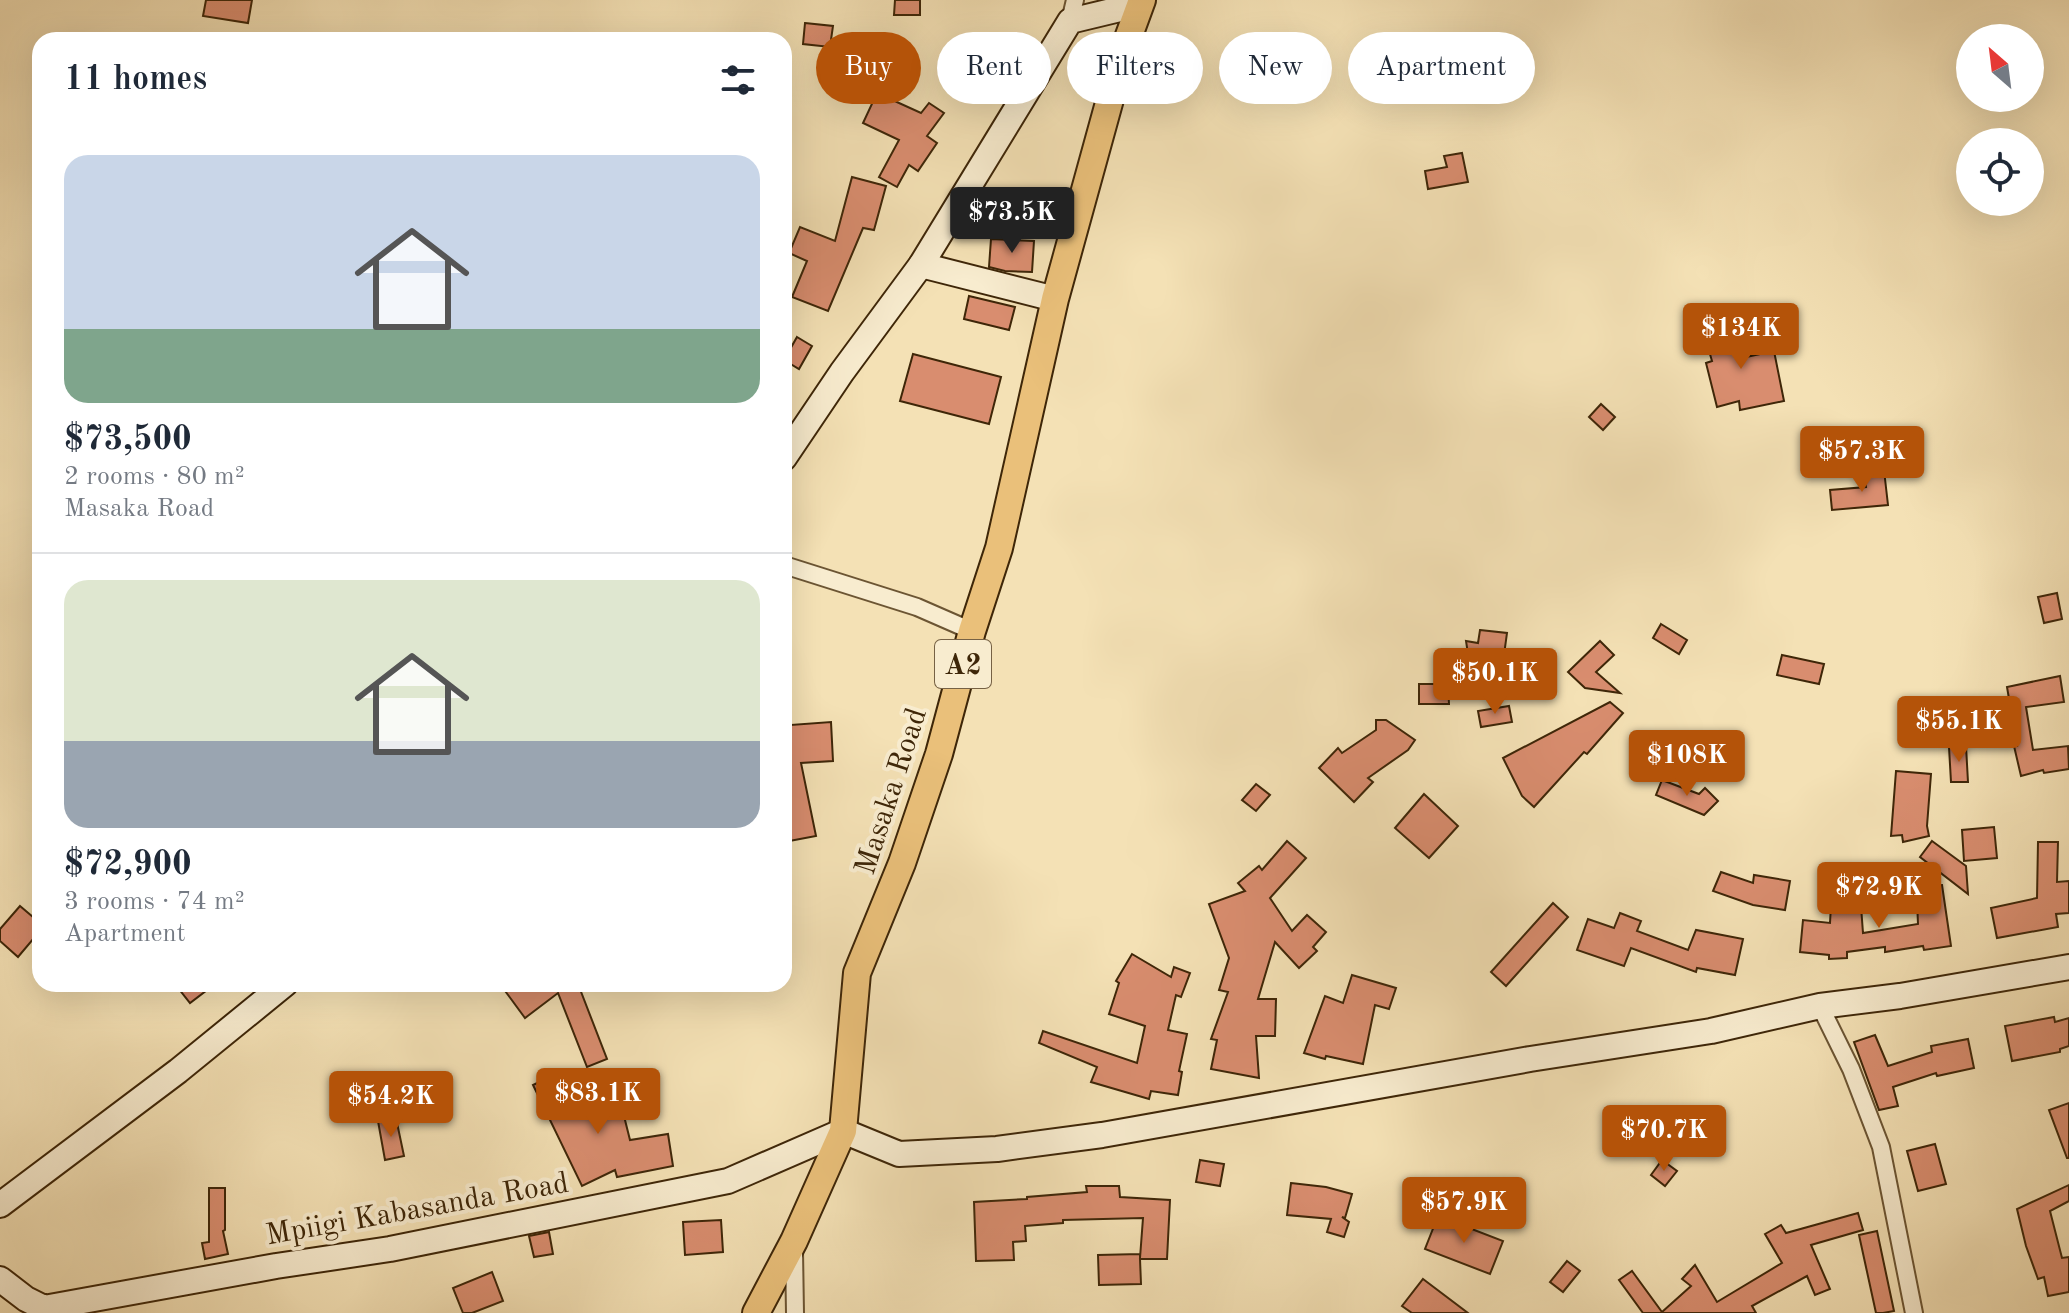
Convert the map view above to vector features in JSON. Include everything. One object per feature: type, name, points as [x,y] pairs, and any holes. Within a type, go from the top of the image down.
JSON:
[{"type":"main road","points":[[792,446],[921,265],[1072,11],[1124,8],[1129,0]]},
{"type":"main road","name":"Masaka Road","points":[[756,1313],[794,1241],[843,1131],[857,973],[902,863],[939,754],[972,631],[999,548],[1055,299],[1123,52],[1142,0]]},
{"type":"main road","points":[[921,265],[1055,299]]},
{"type":"main road","points":[[843,1131],[899,1154],[997,1149],[1102,1135],[1530,1059],[1711,1031],[1820,1006],[1900,996],[2069,967]]},
{"type":"main road","points":[[0,1205],[178,1071],[275,992]]},
{"type":"main road","name":"Mpiigi Kabasanda Road","points":[[0,1279],[44,1308],[276,1266],[390,1249],[728,1181],[843,1131]]},
{"type":"street","points":[[792,568],[917,607],[972,631]]},
{"type":"street","points":[[1820,1006],[1851,1069],[1881,1147],[1914,1313]]},
{"type":"street","points":[[794,1241],[795,1313]]},
{"type":"building","points":[[206,0],[252,0],[248,23],[203,16]]},
{"type":"building","points":[[895,0],[920,0],[920,15],[894,15]]},
{"type":"building","points":[[805,23],[833,26],[832,32],[816,32],[816,45],[803,44]]},
{"type":"building","points":[[929,103],[944,113],[927,136],[937,143],[918,171],[909,165],[897,187],[879,177],[899,140],[863,123],[872,104],[901,104],[921,113]]},
{"type":"building","points":[[1462,153],[1468,182],[1428,189],[1425,171],[1447,167],[1444,156]]},
{"type":"building","points":[[852,177],[886,186],[874,230],[863,228],[828,311],[792,297],[807,261],[792,254],[800,227],[835,241]]},
{"type":"building","points":[[991,239],[1034,241],[1032,272],[989,267]]},
{"type":"building","points":[[969,296],[1015,307],[1009,330],[964,319]]},
{"type":"building","points":[[1734,320],[1746,357],[1774,351],[1784,401],[1740,410],[1739,401],[1717,407],[1706,363],[1712,361],[1703,330]]},
{"type":"building","points":[[797,337],[812,346],[799,369],[792,365],[792,346]]},
{"type":"building","points":[[913,354],[1001,377],[989,424],[900,401]]},
{"type":"building","points":[[1601,404],[1615,417],[1603,430],[1589,417]]},
{"type":"building","points":[[1884,470],[1888,505],[1832,510],[1830,490],[1866,487],[1864,473]]},
{"type":"building","points":[[2057,593],[2062,619],[2044,623],[2038,597]]},
{"type":"building","points":[[1661,624],[1687,640],[1679,654],[1653,638]]},
{"type":"building","points":[[1480,630],[1507,633],[1501,677],[1471,673],[1466,641],[1478,643]]},
{"type":"building","points":[[1600,641],[1614,655],[1596,672],[1620,693],[1585,688],[1568,672]]},
{"type":"building","points":[[1782,655],[1824,664],[1819,684],[1777,675]]},
{"type":"building","points":[[2060,676],[2064,702],[2026,707],[2033,750],[2068,746],[2069,769],[2044,773],[2043,770],[2021,776],[2007,687]]},
{"type":"building","points":[[1419,684],[1448,684],[1449,704],[1419,704]]},
{"type":"building","points":[[1610,702],[1623,713],[1534,807],[1522,796],[1503,758]]},
{"type":"building","points":[[1509,706],[1512,722],[1481,727],[1478,711]]},
{"type":"building","points":[[1376,720],[1386,720],[1415,740],[1408,750],[1368,778],[1373,782],[1354,802],[1319,768],[1338,748],[1342,753],[1376,730]]},
{"type":"building","points":[[831,722],[833,761],[801,763],[816,836],[792,840],[792,725]]},
{"type":"building","points":[[1966,746],[1968,782],[1951,782],[1949,747]]},
{"type":"building","points":[[1896,771],[1931,774],[1929,836],[1903,842],[1902,835],[1891,836]]},
{"type":"building","points":[[1662,780],[1699,794],[1705,788],[1718,801],[1704,815],[1656,795]]},
{"type":"building","points":[[1256,784],[1270,795],[1256,811],[1242,800]]},
{"type":"building","points":[[1424,794],[1458,826],[1429,858],[1395,828]]},
{"type":"building","points":[[1994,827],[1997,858],[1964,861],[1962,830]]},
{"type":"building","points":[[1287,841],[1306,858],[1270,898],[1292,931],[1307,915],[1326,932],[1313,947],[1317,951],[1299,968],[1275,942],[1258,999],[1276,999],[1275,1036],[1256,1036],[1259,1078],[1211,1069],[1217,1040],[1211,1039],[1228,992],[1219,990],[1229,958],[1209,904],[1245,891],[1238,883],[1259,866],[1262,870]]},
{"type":"building","points":[[1932,841],[1966,866],[1968,894],[1920,857]]},
{"type":"building","points":[[2038,842],[2058,842],[2057,882],[2069,881],[2069,913],[2056,914],[2058,927],[1997,938],[1991,908],[2037,898]]},
{"type":"building","points":[[1721,872],[1753,883],[1754,875],[1790,881],[1785,910],[1753,905],[1713,891]]},
{"type":"building","points":[[1942,885],[1951,946],[1924,950],[1923,946],[1885,952],[1885,947],[1847,952],[1847,958],[1829,959],[1829,955],[1800,952],[1803,920],[1830,923],[1831,905],[1861,906],[1863,933],[1918,924],[1920,886]]},
{"type":"building","points":[[1553,903],[1568,917],[1506,986],[1491,972]]},
{"type":"building","points":[[20,906],[32,916],[32,940],[18,957],[0,941],[0,929]]},
{"type":"building","points":[[1620,913],[1641,921],[1637,931],[1688,950],[1696,930],[1743,939],[1735,975],[1697,968],[1696,972],[1631,948],[1624,966],[1577,950],[1588,919],[1614,928]]},
{"type":"building","points":[[1132,954],[1171,977],[1174,967],[1190,973],[1181,997],[1176,995],[1168,1030],[1187,1034],[1179,1071],[1182,1072],[1178,1095],[1151,1091],[1149,1099],[1091,1082],[1097,1067],[1039,1043],[1043,1031],[1137,1063],[1145,1026],[1109,1014],[1119,983],[1116,981]]},
{"type":"building","points":[[1352,975],[1396,988],[1389,1009],[1375,1005],[1363,1064],[1304,1053],[1325,996],[1343,1003]]},
{"type":"building","points":[[181,992],[204,992],[190,1003]]},
{"type":"building","points":[[506,992],[581,992],[607,1059],[587,1067],[558,993],[525,1018]]},
{"type":"building","points":[[2054,1017],[2055,1022],[2069,1018],[2069,1046],[2060,1049],[2060,1052],[2012,1061],[2005,1026]]},
{"type":"building","points":[[1875,1035],[1888,1066],[1932,1052],[1931,1046],[1968,1039],[1974,1068],[1937,1076],[1936,1073],[1893,1087],[1898,1106],[1879,1110],[1854,1042]]},
{"type":"building","points":[[564,1070],[585,1114],[621,1104],[630,1140],[668,1134],[673,1166],[617,1177],[615,1170],[582,1186],[533,1085]]},
{"type":"building","points":[[2069,1103],[2069,1158],[2067,1158],[2049,1110]]},
{"type":"building","points":[[396,1118],[404,1156],[385,1160],[378,1121]]},
{"type":"building","points":[[1935,1144],[1946,1184],[1918,1191],[1907,1151]]},
{"type":"building","points":[[1200,1160],[1224,1164],[1220,1186],[1196,1182]]},
{"type":"building","points":[[1662,1160],[1677,1171],[1665,1186],[1651,1175]]},
{"type":"building","points":[[1291,1183],[1352,1194],[1345,1218],[1342,1217],[1349,1222],[1344,1237],[1327,1232],[1331,1219],[1287,1215]]},
{"type":"building","points":[[2069,1185],[2069,1201],[2050,1211],[2062,1258],[2069,1257],[2069,1292],[2048,1296],[2044,1277],[2038,1279],[2026,1246],[2017,1209]]},
{"type":"building","points":[[1086,1186],[1119,1186],[1120,1197],[1170,1200],[1167,1259],[1140,1259],[1141,1284],[1099,1285],[1098,1255],[1140,1254],[1140,1258],[1143,1218],[1063,1220],[1063,1223],[1025,1226],[1026,1241],[1013,1242],[1014,1260],[976,1261],[974,1202],[1087,1192]]},
{"type":"building","points":[[209,1188],[225,1188],[223,1231],[228,1254],[205,1259],[202,1243],[209,1242]]},
{"type":"building","points":[[1858,1213],[1863,1230],[1811,1245],[1830,1289],[1815,1295],[1807,1276],[1752,1306],[1756,1313],[1643,1313],[1619,1280],[1632,1271],[1662,1312],[1691,1286],[1682,1279],[1695,1265],[1717,1302],[1782,1263],[1765,1234],[1781,1225],[1786,1233]]},
{"type":"building","points":[[1438,1216],[1503,1241],[1490,1274],[1425,1249]]},
{"type":"building","points":[[721,1220],[723,1252],[685,1255],[683,1222]]},
{"type":"building","points":[[1877,1231],[1894,1311],[1883,1313],[1876,1313],[1859,1235]]},
{"type":"building","points":[[549,1232],[553,1254],[534,1257],[529,1236]]},
{"type":"building","points":[[1567,1261],[1580,1271],[1563,1292],[1550,1282]]},
{"type":"building","points":[[492,1272],[503,1301],[472,1313],[463,1313],[453,1288]]},
{"type":"building","points":[[1423,1279],[1468,1313],[1412,1313],[1402,1306]]}]
